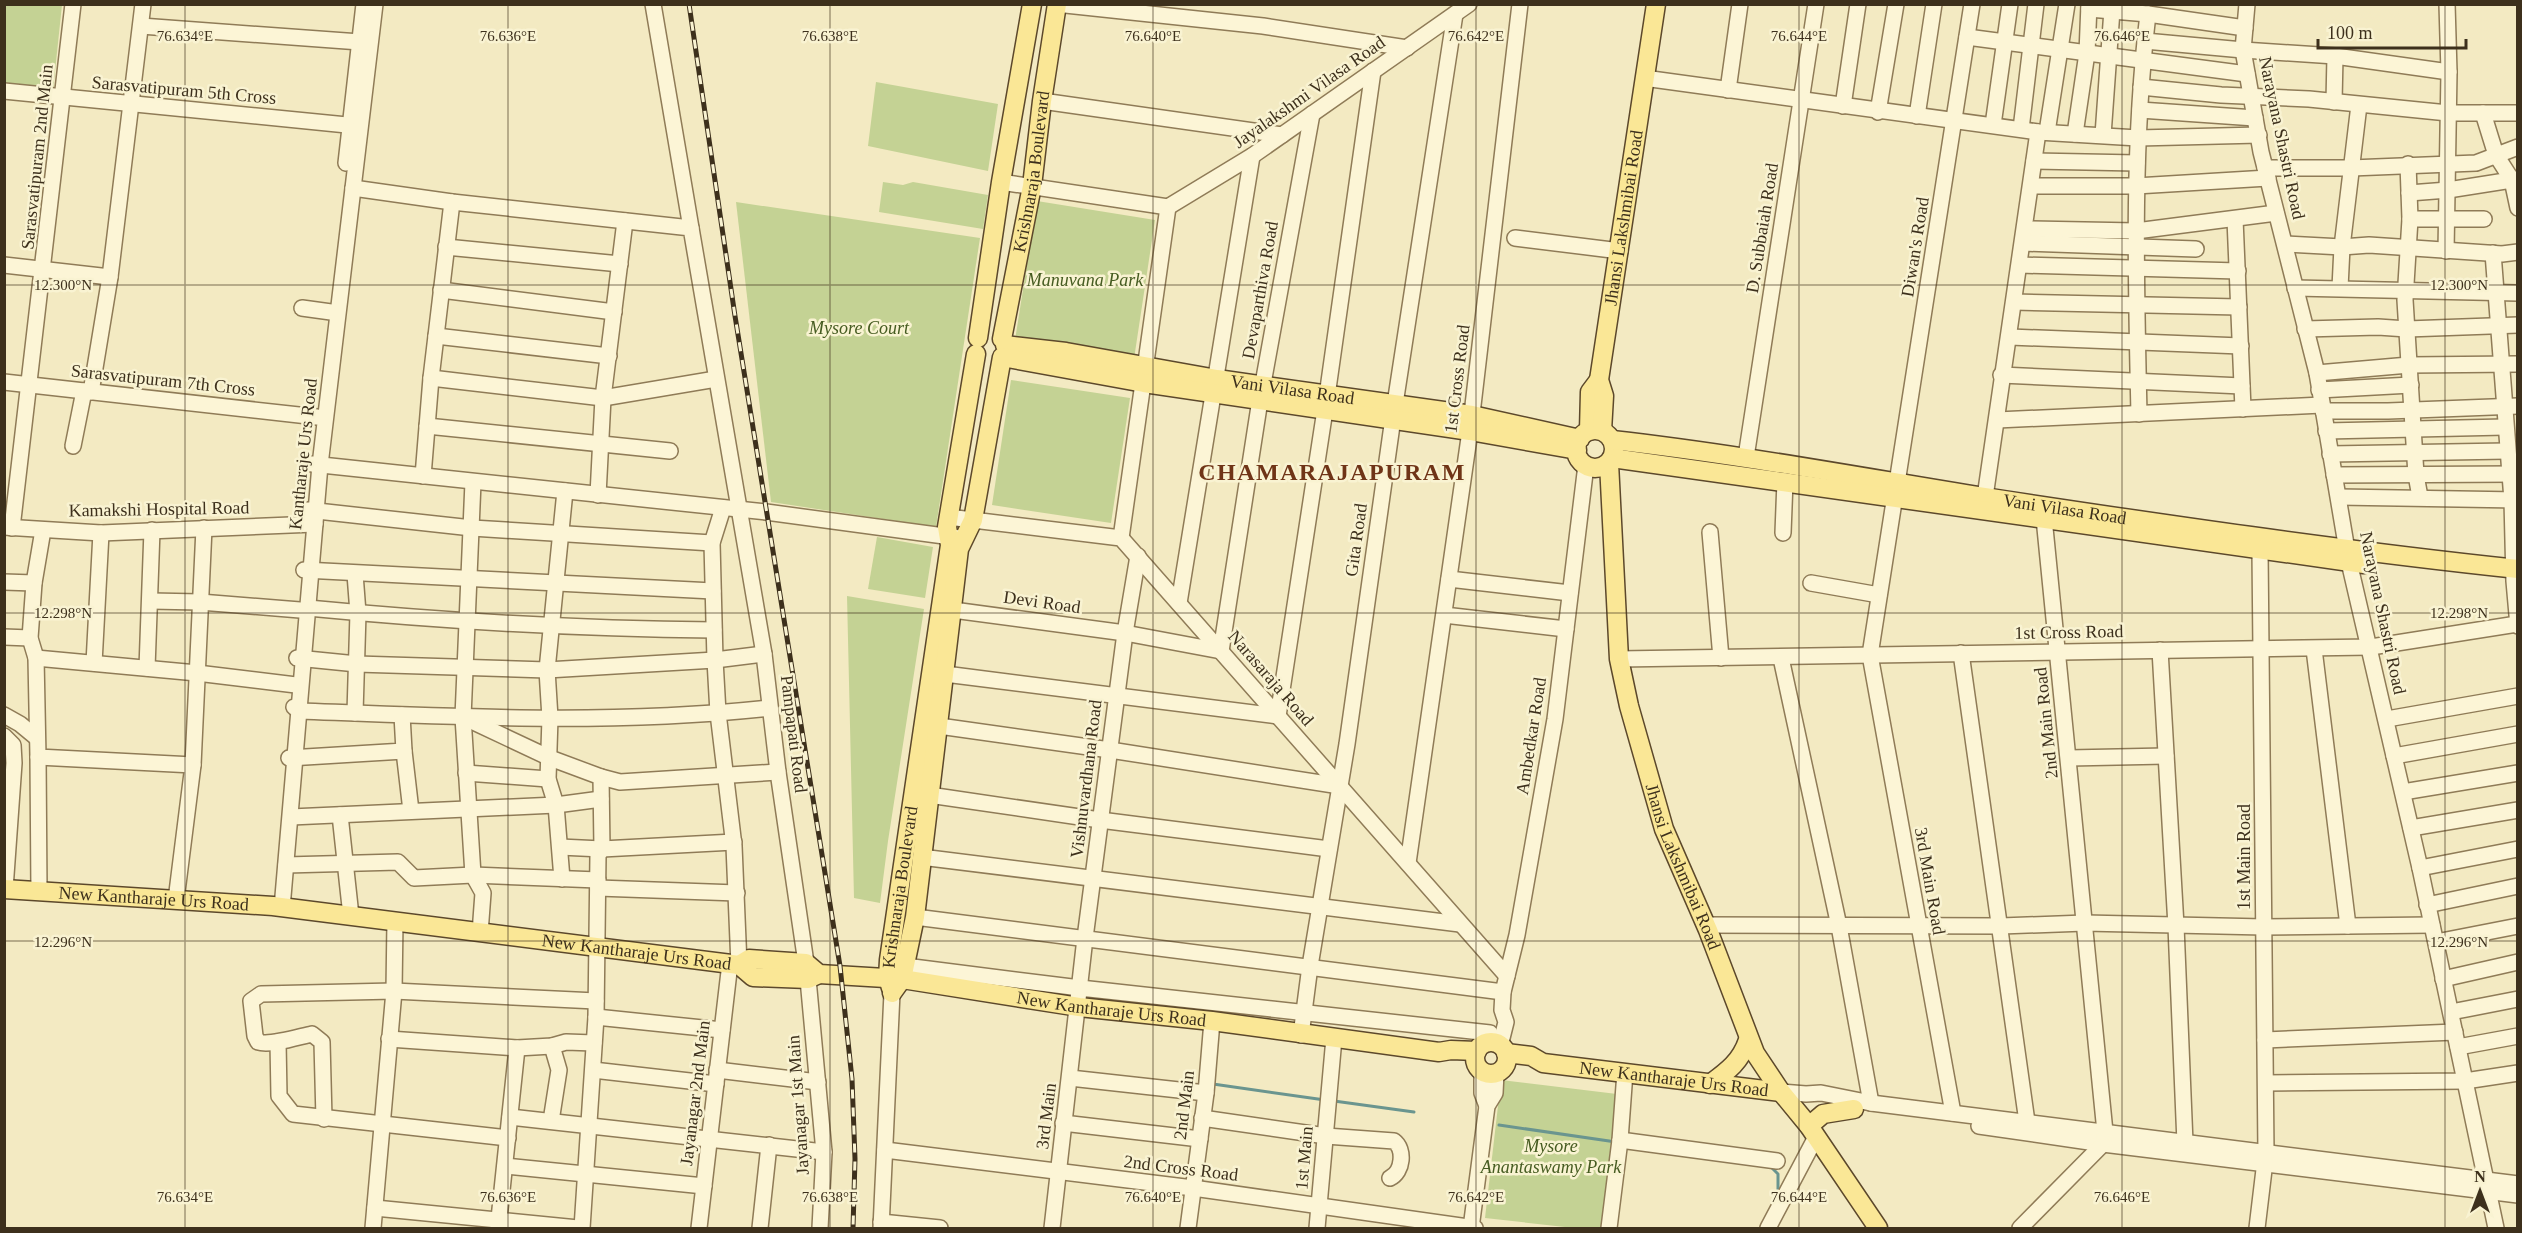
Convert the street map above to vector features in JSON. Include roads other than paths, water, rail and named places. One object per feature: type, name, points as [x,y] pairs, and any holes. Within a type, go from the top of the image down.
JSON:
[{"type":"main road","name":"Krishnaraja Boulevard","points":[[897,979],[915,917],[953,610],[959,549],[948,517],[977,346],[1000,182],[1032,4]]},
{"type":"main road","name":"Jhansi Lakshmibai Road","points":[[1656,4],[1599,380],[1590,392],[1619,659],[1629,706],[1664,829],[1706,925],[1748,1040],[1781,1092],[1813,1131],[1878,1228]]},
{"type":"main road","name":"Krishnaraja Boulevard","points":[[897,979],[950,545],[973,520],[1032,186],[1042,100],[1057,5]]},
{"type":"main road","points":[[992,333],[1003,347],[988,362],[983,361],[977,346],[992,333]]},
{"type":"main road","name":"Vani Vilasa Road","points":[[1003,347],[1145,375],[1471,423],[1785,481],[1985,497],[2349,556],[2516,575]]},
{"type":"main road","name":"Vani Vilasa Road","points":[[1596,447],[1746,457],[2043,518],[2259,551],[2349,556]]},
{"type":"main road","name":"New Kantharaje Urs Road","points":[[5,889],[278,907],[734,964],[753,977],[811,972],[897,979],[1078,1007],[1212,1021],[1301,1035],[1439,1052],[1447,1058],[1491,1055],[1534,1066],[1543,1063],[1781,1092]]},
{"type":"main road","points":[[1710,1084],[1731,1069],[1744,1054],[1748,1040]]},
{"type":"main road","points":[[1813,1131],[1823,1113],[1862,1106]]},
{"type":"street","name":"Sarasvatipuram 2nd Main","points":[[8,527],[30,385],[73,4]]},
{"type":"street","points":[[73,446],[88,392],[110,278],[143,4]]},
{"type":"street","name":"Kantharaje Urs Road","points":[[278,907],[297,709],[316,465],[353,188],[354,125],[364,4]]},
{"type":"street","name":"Kantharaje Urs Road","points":[[316,465],[317,417],[345,183],[375,4]]},
{"type":"street","name":"Pampapati Road","points":[[653,4],[716,380],[741,510],[764,654],[778,772],[811,972]]},
{"type":"street","name":"Jayalakshmi Vilasa Road","points":[[1168,207],[1252,156],[1469,4]]},
{"type":"street","name":"1st Cross Road","points":[[1408,863],[1471,423],[1520,4]]},
{"type":"street","points":[[1728,90],[1740,4]]},
{"type":"street","name":"D. Subbaiah Road","points":[[1746,457],[1816,4]]},
{"type":"street","points":[[1843,106],[1858,4]]},
{"type":"street","points":[[1878,111],[1896,4]]},
{"type":"street","points":[[1917,116],[1934,4]]},
{"type":"street","name":"Diwan's Road","points":[[1879,595],[1972,4]]},
{"type":"street","points":[[1993,125],[2010,4]]},
{"type":"street","points":[[2021,129],[2036,4]]},
{"type":"street","points":[[1985,497],[2034,161],[2043,132],[2067,4]]},
{"type":"street","name":"Narayana Shastri Road","points":[[2247,4],[2243,50],[2266,173],[2316,373],[2349,556],[2421,868],[2496,1228]]},
{"type":"street","points":[[2446,251],[2449,72],[2447,4]]},
{"type":"street","points":[[1057,5],[1263,26],[1407,48]]},
{"type":"street","points":[[2075,134],[2087,53],[2089,7],[2245,28]]},
{"type":"street","points":[[2103,135],[2112,10]]},
{"type":"street","name":"Gita Road","points":[[1301,1035],[1455,14]]},
{"type":"street","points":[[2139,414],[2136,186],[2141,87],[2148,14]]},
{"type":"street","points":[[141,26],[360,42]]},
{"type":"street","points":[[1967,37],[2247,74]]},
{"type":"street","points":[[2145,41],[2335,56],[2449,72]]},
{"type":"street","points":[[2334,102],[2335,56]]},
{"type":"street","points":[[945,674],[1278,716],[1326,403],[1373,71]]},
{"type":"street","points":[[1644,78],[2043,132],[2138,138],[2259,135]]},
{"type":"street","points":[[2141,87],[2334,102],[2448,114],[2517,113]]},
{"type":"street","name":"Sarasvatipuram 5th Cross","points":[[4,91],[354,125]]},
{"type":"street","points":[[1042,100],[1282,135]]},
{"type":"street","points":[[2340,288],[2359,105]]},
{"type":"street","points":[[2140,110],[2256,118]]},
{"type":"street","name":"Devaparthiva Road","points":[[1221,651],[1262,392],[1311,114]]},
{"type":"street","points":[[2483,114],[2496,155],[2515,179],[2517,208]]},
{"type":"street","points":[[2031,186],[2136,186],[2266,173],[2408,164],[2476,163],[2517,147]]},
{"type":"street","points":[[1179,603],[1252,156]]},
{"type":"street","points":[[2034,161],[2137,163]]},
{"type":"street","points":[[2408,164],[2410,219],[2405,289],[2416,475],[2420,498]]},
{"type":"street","points":[[2409,193],[2448,190],[2515,179]]},
{"type":"street","points":[[948,517],[1121,538],[1168,207],[1000,182]]},
{"type":"street","points":[[353,188],[452,202],[691,228]]},
{"type":"street","points":[[423,476],[431,378],[452,202]]},
{"type":"street","points":[[2024,236],[2136,231],[2276,213]]},
{"type":"street","points":[[2235,219],[2242,408]]},
{"type":"street","points":[[2410,219],[2484,219]]},
{"type":"street","points":[[598,495],[603,398],[625,221]]},
{"type":"street","points":[[2024,236],[2136,248],[2196,249]]},
{"type":"street","points":[[1515,238],[1620,251]]},
{"type":"street","points":[[2284,244],[2343,247],[2369,245],[2446,251],[2517,252]]},
{"type":"street","points":[[447,247],[620,264]]},
{"type":"street","points":[[2493,253],[2500,327],[2510,364],[2511,407],[2505,427],[2514,474],[2517,625]]},
{"type":"street","points":[[4,265],[110,278]]},
{"type":"street","points":[[2020,265],[2136,270],[2238,271]]},
{"type":"street","points":[[2295,288],[2517,293]]},
{"type":"street","points":[[441,290],[614,312]]},
{"type":"street","points":[[2014,302],[2240,307]]},
{"type":"street","points":[[302,308],[331,312]]},
{"type":"street","points":[[2305,329],[2378,327],[2407,329],[2517,325]]},
{"type":"street","points":[[436,336],[609,356]]},
{"type":"street","points":[[2010,337],[2241,346]]},
{"type":"street","points":[[2316,373],[2409,366],[2510,364]]},
{"type":"street","points":[[2001,375],[2242,386]]},
{"type":"street","points":[[431,378],[603,398],[716,380]]},
{"type":"street","name":"Sarasvatipuram 7th Cross","points":[[4,382],[317,417]]},
{"type":"street","points":[[1996,420],[2139,414],[2321,402],[2411,385]]},
{"type":"street","points":[[2321,402],[2413,410],[2511,407]]},
{"type":"street","points":[[427,426],[670,451]]},
{"type":"street","points":[[2326,431],[2505,427]]},
{"type":"street","name":"Ambedkar Road","points":[[1472,1228],[1487,1106],[1495,1094],[1491,1055],[1506,1022],[1502,1010],[1503,992],[1516,935],[1555,719],[1570,593],[1596,447]]},
{"type":"street","points":[[2330,454],[2508,451]]},
{"type":"street","points":[[316,465],[723,507],[956,538]]},
{"type":"street","points":[[2334,475],[2514,474]]},
{"type":"street","points":[[1783,533],[1785,481]]},
{"type":"street","points":[[473,482],[463,717],[473,875],[483,893],[480,933]]},
{"type":"street","points":[[562,879],[556,804],[548,779],[550,718],[547,670],[565,491]]},
{"type":"street","points":[[2339,497],[2515,500]]},
{"type":"street","name":"Jayanagar 2nd Main","points":[[699,1228],[722,1030],[734,964],[737,892],[734,842],[718,713],[715,660],[712,543],[723,507]]},
{"type":"street","name":"Kamakshi Hospital Road","points":[[8,527],[100,533],[204,528],[311,517],[712,543]]},
{"type":"street","name":"2nd Main Road","points":[[2043,518],[2069,758],[2104,1138]]},
{"type":"street","points":[[176,900],[193,765],[204,528]]},
{"type":"street","points":[[39,891],[36,658],[30,638],[34,583],[43,530]]},
{"type":"street","points":[[147,668],[153,531]]},
{"type":"street","points":[[1710,532],[1721,658]]},
{"type":"street","points":[[94,663],[100,533]]},
{"type":"street","name":"Narasaraja Road","points":[[1121,538],[1507,976]]},
{"type":"street","name":"1st Main Road","points":[[2257,1228],[2265,1158],[2266,1083],[2259,551]]},
{"type":"street","name":"Vishnuvardhana Road","points":[[1078,1007],[1116,697],[1138,556]]},
{"type":"street","points":[[307,571],[713,591]]},
{"type":"street","points":[[355,573],[358,613],[355,713]]},
{"type":"street","points":[[1449,579],[1570,593]]},
{"type":"street","points":[[4,582],[34,583]]},
{"type":"street","points":[[1811,583],[1879,595]]},
{"type":"street","name":"3rd Main Road","points":[[1879,595],[1870,655],[1953,1113]]},
{"type":"street","points":[[151,601],[200,602],[553,626],[714,630]]},
{"type":"street","name":"Devi Road","points":[[953,610],[1125,633],[1221,651]]},
{"type":"street","points":[[1444,615],[1566,629]]},
{"type":"street","name":"1st Cross Road","points":[[1619,659],[2371,647],[2517,625]]},
{"type":"street","points":[[4,637],[30,638]]},
{"type":"street","points":[[2314,649],[2348,926]]},
{"type":"street","points":[[2160,650],[2176,926],[2185,1143]]},
{"type":"street","points":[[1961,653],[2027,1122]]},
{"type":"street","points":[[300,658],[357,664],[547,670],[715,660],[764,654]]},
{"type":"street","points":[[36,658],[296,685]]},
{"type":"street","name":"Kantharaje Urs Road","points":[[297,709],[296,685],[300,658]]},
{"type":"street","points":[[1781,658],[1839,926],[1862,1106]]},
{"type":"street","points":[[2387,719],[2517,696]]},
{"type":"street","points":[[297,709],[402,715],[550,718],[718,713],[770,708]]},
{"type":"street","points":[[4,715],[37,738]]},
{"type":"street","points":[[402,715],[411,811]]},
{"type":"street","points":[[463,717],[550,758],[620,782],[778,772]]},
{"type":"street","points":[[939,726],[1340,786]]},
{"type":"street","points":[[2394,756],[2517,734]]},
{"type":"street","points":[[4,736],[12,745],[14,763],[5,889]]},
{"type":"street","points":[[292,758],[404,751]]},
{"type":"street","points":[[2069,758],[2166,756]]},
{"type":"street","points":[[38,757],[193,765]]},
{"type":"street","name":"Kantharaje Urs Road","points":[[278,907],[286,865],[291,818],[292,758]]},
{"type":"street","points":[[466,773],[548,779]]},
{"type":"street","points":[[2403,792],[2517,773]]},
{"type":"street","points":[[375,1208],[499,1225],[580,1228],[586,1174],[596,1017],[598,855],[602,849],[601,777]]},
{"type":"street","points":[[929,795],[1100,820],[1329,849]]},
{"type":"street","points":[[291,818],[556,804],[600,799]]},
{"type":"street","points":[[2411,828],[2517,810]]},
{"type":"street","points":[[340,815],[351,916]]},
{"type":"street","points":[[560,847],[602,849],[734,842]]},
{"type":"street","points":[[2421,868],[2517,849]]},
{"type":"street","points":[[921,857],[1460,924]]},
{"type":"street","points":[[286,865],[398,862],[414,878],[473,875],[737,892]]},
{"type":"street","points":[[2427,905],[2517,886]]},
{"type":"street","points":[[915,917],[1503,992]]},
{"type":"street","points":[[373,1228],[394,991],[395,921]]},
{"type":"street","points":[[1706,925],[2001,926],[2085,923],[2264,927],[2432,925]]},
{"type":"street","points":[[2436,942],[2517,926]]},
{"type":"street","points":[[2443,979],[2517,962]]},
{"type":"street","name":"Jayanagar 1st Main","points":[[811,972],[824,1152],[820,1228]]},
{"type":"street","points":[[940,1228],[881,1225],[881,1186],[897,979],[1080,988],[1304,1013],[1491,1055]]},
{"type":"street","points":[[324,1119],[322,1042],[312,1034],[261,1044],[255,1036],[251,1001],[261,994],[394,991],[596,1000]]},
{"type":"street","points":[[2451,1012],[2517,999]]},
{"type":"street","name":"3rd Main","points":[[1052,1228],[1078,1007]]},
{"type":"street","points":[[596,1017],[722,1030]]},
{"type":"street","name":"2nd Main","points":[[1188,1228],[1206,1093],[1212,1021]]},
{"type":"street","points":[[2265,1040],[2455,1032]]},
{"type":"street","points":[[2458,1047],[2517,1036]]},
{"type":"street","name":"1st Main","points":[[1317,1228],[1334,1038]]},
{"type":"street","points":[[389,1040],[517,1048],[552,1046],[566,1042],[594,1043]]},
{"type":"street","points":[[278,1042],[279,1096],[293,1114],[508,1138]]},
{"type":"street","points":[[551,1121],[559,1071],[552,1046]]},
{"type":"street","points":[[499,1225],[517,1048]]},
{"type":"street","points":[[593,1070],[818,1082]]},
{"type":"street","points":[[1609,1228],[1625,1072]]},
{"type":"street","points":[[2266,1083],[2465,1081],[2517,1073]]},
{"type":"street","points":[[1070,1078],[1206,1093]]},
{"type":"street","name":"New Kantharaje Urs Road","points":[[1781,1092],[1806,1094],[1819,1102],[1862,1106]]},
{"type":"street","points":[[1862,1106],[2488,1186],[2517,1195]]},
{"type":"street","points":[[1862,1106],[1953,1113],[2027,1122],[2104,1138],[2185,1143],[2265,1158]]},
{"type":"street","points":[[510,1117],[769,1144],[824,1152]]},
{"type":"street","points":[[1202,1118],[1326,1136],[1394,1141],[1402,1153],[1398,1172],[1390,1178]]},
{"type":"street","points":[[1063,1123],[1200,1139]]},
{"type":"street","points":[[1768,1228],[1813,1131]]},
{"type":"street","points":[[1620,1135],[1778,1161]]},
{"type":"street","points":[[2020,1228],[2104,1138]]},
{"type":"street","points":[[760,1228],[769,1144]]},
{"type":"street","name":"2nd Cross Road","points":[[885,1150],[1193,1188],[1472,1228]]},
{"type":"street","points":[[505,1166],[704,1186]]},
{"type":"street","points":[[2488,1186],[2517,1184]]},
{"type":"waterway","points":[[1213,1084],[1325,1100]]},
{"type":"waterway","points":[[1334,1101],[1414,1112]]},
{"type":"waterway","points":[[1499,1125],[1616,1142]]},
{"type":"waterway","points":[[1770,1166],[1778,1174],[1778,1195]]},
{"type":"railway","points":[[689,4],[735,316],[840,966],[852,1079],[855,1159],[853,1228]]},
{"type":"district","name":"CHAMARAJAPURAM","points":[[1332,472]]},
{"type":"park label","name":"Manuvana Park","points":[[1085,280]]},
{"type":"park label","name":"Mysore Court","points":[[859,328]]},
{"type":"park label","name":"Mysore Anantaswamy Park","points":[[1551,1156]]}]
